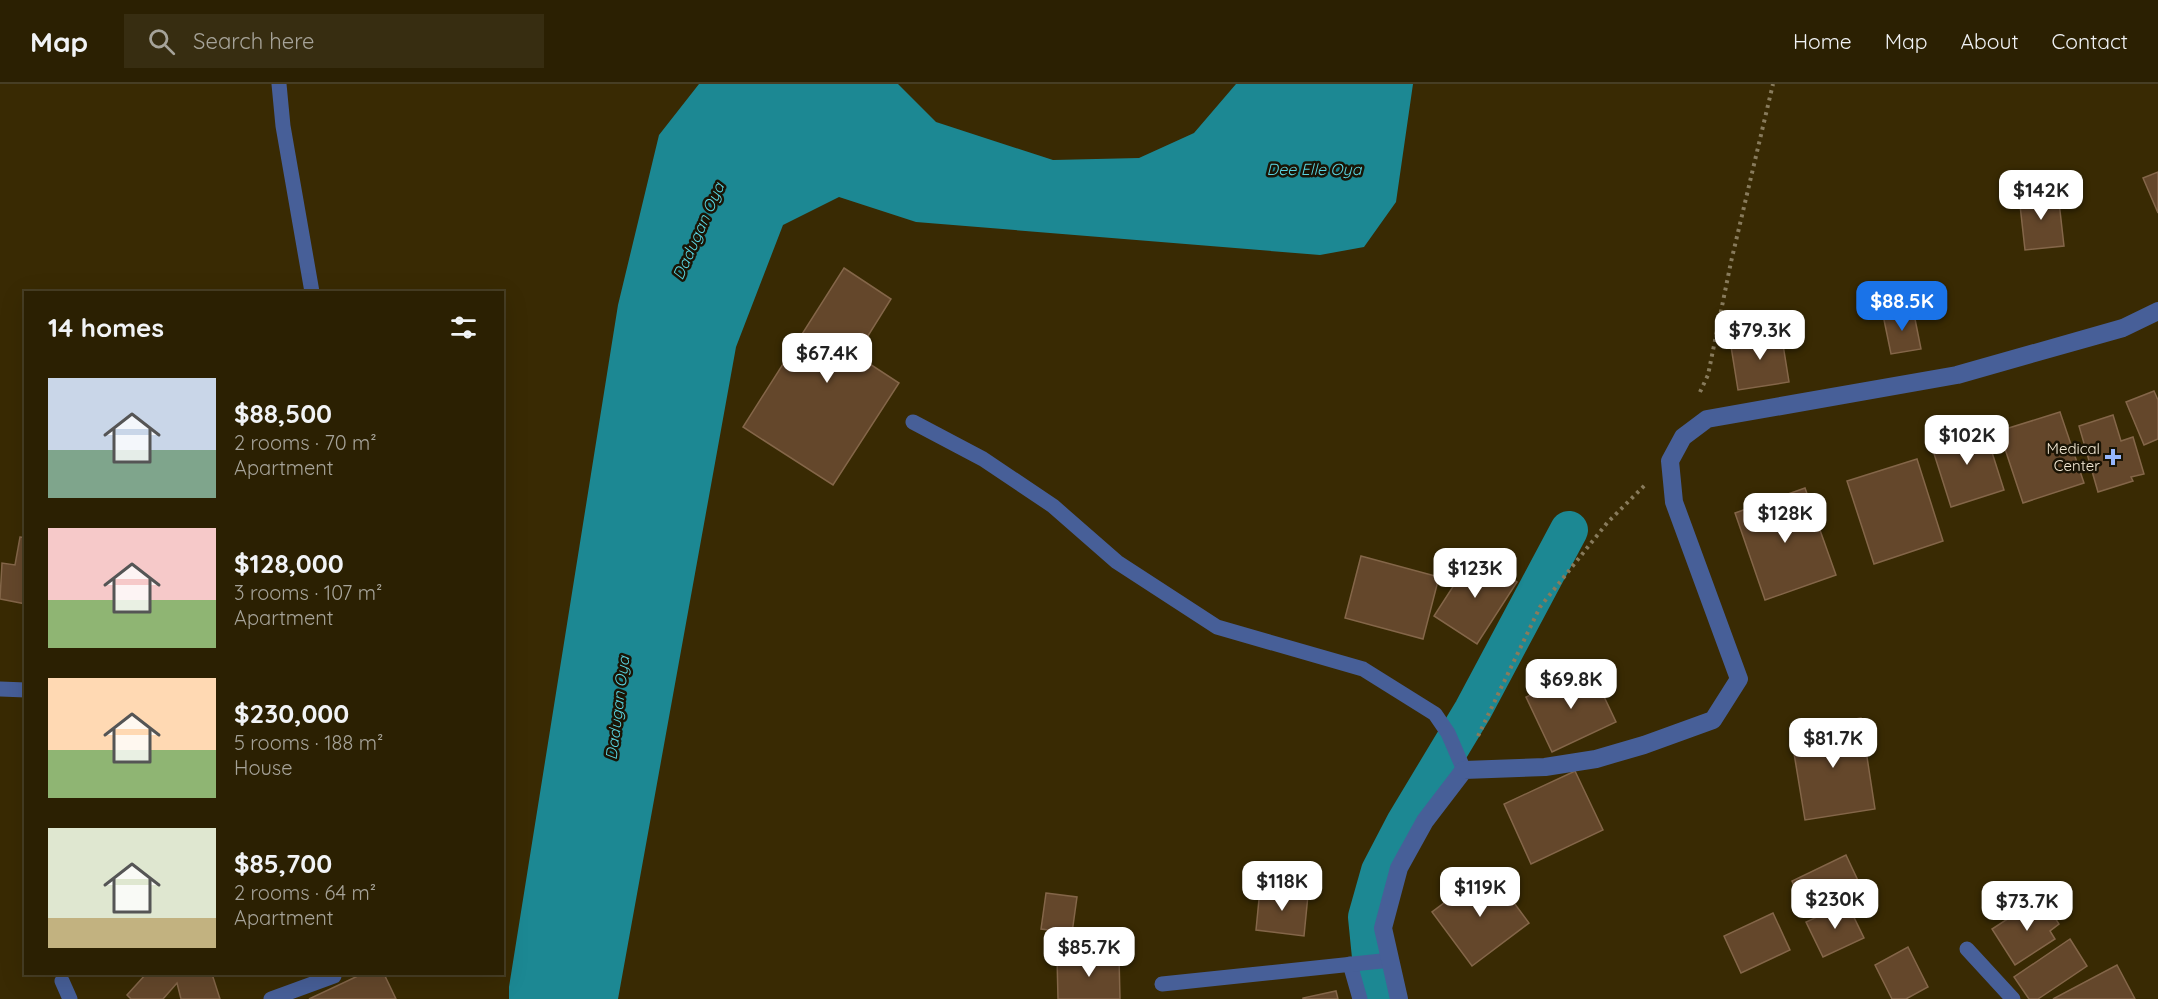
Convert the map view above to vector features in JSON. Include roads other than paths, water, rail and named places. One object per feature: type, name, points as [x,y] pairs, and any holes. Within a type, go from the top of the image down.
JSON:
[{"type":"street","points":[[1399,999],[1383,928],[1399,868],[1425,821],[1464,769],[1545,767],[1596,759],[1644,746],[1713,720],[1739,679],[1674,502],[1670,461],[1683,437],[1707,419],[1957,375],[2123,328],[2158,311]]},
{"type":"lane","points":[[279,84],[312,291]]},
{"type":"lane","points":[[913,422],[983,459],[1043,499],[1117,562],[1217,627],[1363,669],[1435,714],[1448,733],[1464,769]]},
{"type":"lane","points":[[0,689],[24,690]]},
{"type":"lane","points":[[1967,949],[2013,999]]},
{"type":"lane","points":[[1162,984],[1391,960]]},
{"type":"lane","points":[[1350,964],[1360,999]]},
{"type":"lane","points":[[270,999],[334,976]]},
{"type":"lane","points":[[62,981],[70,999]]},
{"type":"water","name":"Dee Elle Oya","points":[[699,84],[898,84],[936,122],[1053,160],[1139,158],[1194,133],[1236,84],[1413,84],[1396,202],[1364,247],[1320,255],[916,222],[839,197],[783,225],[736,347],[618,999],[509,999],[509,987],[618,305],[659,135]]},
{"type":"waterway","points":[[1380,999],[1372,967],[1367,917],[1380,871],[1405,823],[1473,710],[1569,530]]},
{"type":"place","name":"Medical Center","points":[[2113,457]]},
{"type":"water label","name":"Dadugan Oya","points":[[698,231]]},
{"type":"water label","name":"Dadugan Oya","points":[[617,708]]}]
